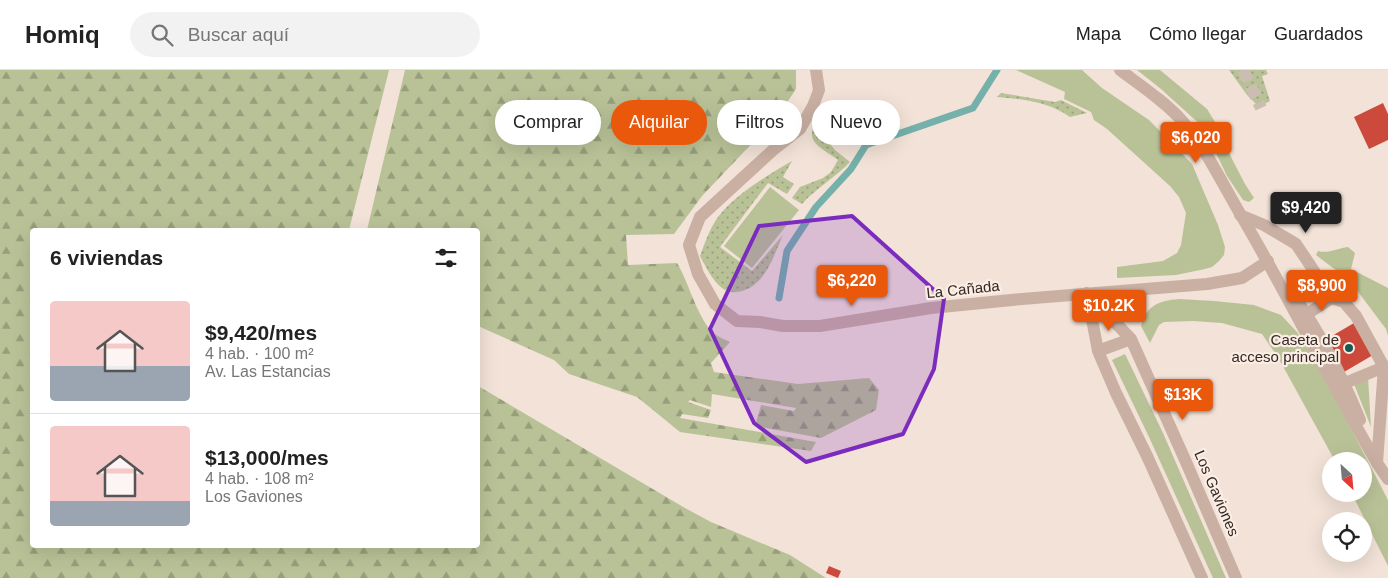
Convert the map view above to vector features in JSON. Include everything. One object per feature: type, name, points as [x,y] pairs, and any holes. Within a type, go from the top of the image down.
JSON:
[{"type":"street","name":"La Cañada","points":[[816,70],[819,90],[814,106],[800,129],[773,150],[700,217],[689,246],[698,274],[715,304],[737,321],[783,326],[820,326],[931,308],[1226,282],[1242,278],[1268,261]]},
{"type":"street","points":[[1120,70],[1183,122],[1211,161],[1240,215],[1268,261],[1335,389],[1377,463],[1388,478]]},
{"type":"street","points":[[1240,215],[1264,225],[1296,244],[1332,298],[1344,302],[1356,316],[1384,367],[1377,463]]},
{"type":"street","points":[[1268,261],[1307,314],[1345,383],[1377,463]]},
{"type":"street","name":"Los Gaviones","points":[[1087,293],[1131,339],[1236,578]]},
{"type":"street","points":[[1087,293],[1098,351],[1202,578]]},
{"type":"street","points":[[1307,314],[1332,298]]},
{"type":"street","points":[[1098,351],[1131,339]]},
{"type":"street","points":[[1345,383],[1384,367]]},
{"type":"highlighted area","points":[[852,216],[944,299],[934,369],[903,434],[806,462],[754,423],[710,329],[759,226]]},
{"type":"green space","points":[[0,70],[389,70],[350,228],[30,228],[30,548],[480,548],[480,387],[685,508],[711,522],[790,555],[826,578],[0,578]]},
{"type":"green space","points":[[405,70],[796,70],[796,89],[789,100],[717,100],[717,145],[750,145],[702,196],[674,234],[626,235],[628,265],[677,263],[704,321],[716,335],[730,342],[711,363],[714,372],[798,384],[869,378],[879,390],[876,410],[821,438],[755,426],[761,405],[794,411],[796,408],[712,394],[711,407],[690,400],[688,402],[711,410],[708,418],[682,414],[680,418],[816,442],[811,451],[680,432],[637,397],[569,374],[554,360],[480,327],[480,228],[367,228]]},
{"type":"green space","points":[[1016,70],[1082,70],[1102,88],[1149,120],[1192,164],[1218,225],[1225,247],[1224,255],[1219,261],[1212,267],[1176,275],[1117,278],[1117,267],[1163,261],[1177,253],[1181,245],[1186,213],[1179,197],[1170,186],[1107,129],[1094,120],[1091,112],[1064,99],[1065,92]]},
{"type":"green space","points":[[1137,70],[1160,70],[1207,109],[1220,130],[1231,157],[1254,198],[1249,202],[1243,200],[1227,176],[1204,128]]},
{"type":"green space","points":[[1229,70],[1266,70],[1268,74],[1262,76],[1270,101],[1259,107],[1247,95]]},
{"type":"green space","points":[[1001,93],[1055,102],[1061,100],[1087,113],[1070,117],[1053,108],[1026,100],[997,97]]},
{"type":"green space","points":[[831,145],[850,162],[802,204],[792,198],[800,187],[823,178],[831,172],[838,160],[819,146]]},
{"type":"green space","points":[[792,161],[783,177],[794,184],[787,194],[768,183],[720,247],[752,271],[783,235],[767,270],[755,284],[747,289],[737,292],[725,290],[712,277],[700,256],[712,227],[723,211],[746,190]]},
{"type":"green space","points":[[770,187],[799,210],[752,268],[724,246]]},
{"type":"green space","points":[[1348,247],[1355,253],[1351,269],[1388,288],[1388,336],[1386,329],[1350,281],[1316,255],[1318,251],[1322,252]]},
{"type":"green space","points":[[1179,299],[1254,305],[1281,315],[1297,332],[1316,361],[1363,452],[1330,452],[1279,359],[1262,334],[1222,323],[1164,322],[1159,325],[1150,343],[1141,326],[1143,319],[1154,305]]},
{"type":"green space","points":[[1125,354],[1163,433],[1226,578],[1213,578],[1112,360]]},
{"type":"green space","points":[[1368,377],[1371,427],[1354,384]]},
{"type":"green space","points":[[1372,469],[1388,500],[1388,566],[1372,534],[1372,512],[1361,512],[1356,502],[1372,502]]},
{"type":"building","points":[[1383,103],[1388,114],[1388,140],[1369,149],[1354,117]]},
{"type":"building","name":"Caseta de acceso principal","points":[[1354,323],[1373,355],[1344,372],[1325,340]]},
{"type":"building","points":[[829,566],[841,571],[838,578],[826,573]]},
{"type":"waterway","points":[[779,298],[787,251],[816,207],[851,169],[866,145],[973,108],[997,70]]},
{"type":"tunnel","points":[[1243,70],[1261,108]]},
{"type":"place","name":"Caseta de acceso principal","points":[[1349,348]]}]
